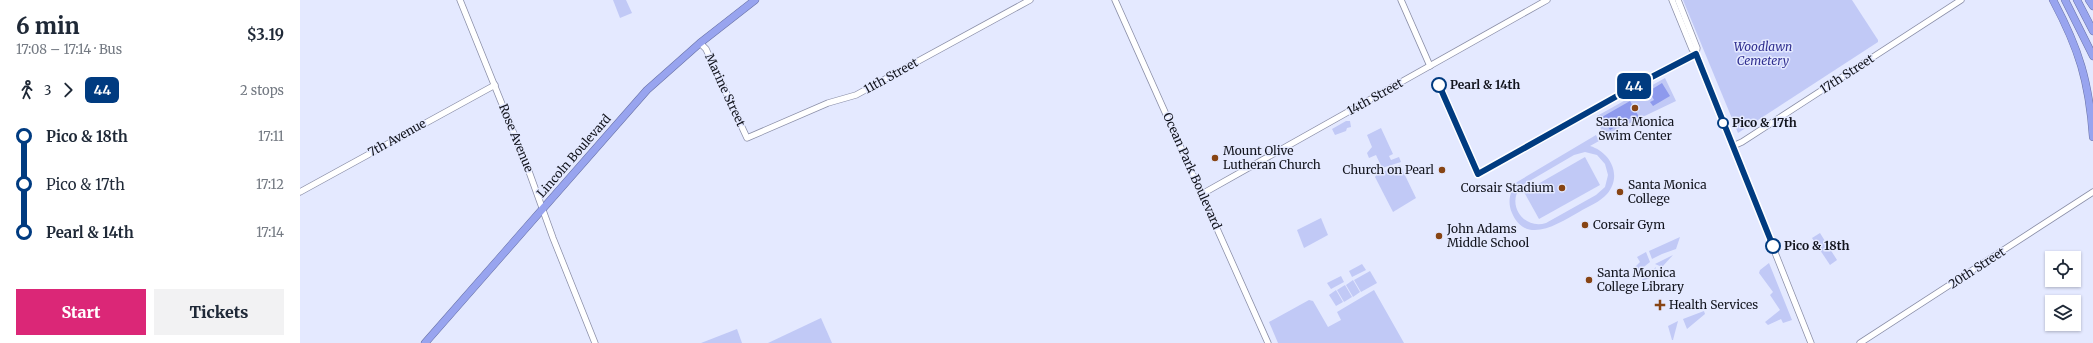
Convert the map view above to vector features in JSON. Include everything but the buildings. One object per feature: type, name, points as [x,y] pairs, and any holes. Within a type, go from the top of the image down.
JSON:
[{"type":"highway","name":"Lincoln Boulevard","points":[[425,343],[647,90],[700,43],[756,0]]},
{"type":"highway","points":[[2053,0],[2076,49],[2085,75],[2091,106],[2093,137]]},
{"type":"highway","points":[[2065,0],[2093,56]]},
{"type":"highway","points":[[2077,0],[2093,31]]},
{"type":"highway","points":[[2089,0],[2093,6]]},
{"type":"street","name":"Rose Avenue","points":[[460,0],[495,85],[595,343]]},
{"type":"street","name":"11th Street","points":[[747,138],[828,103],[856,96],[1030,0]]},
{"type":"street","name":"Ocean Park Boulevard","points":[[1115,0],[1268,343]]},
{"type":"street","points":[[1401,0],[1430,66]]},
{"type":"street","name":"14th Street","points":[[1202,194],[1547,0]]},
{"type":"street","points":[[1672,0],[1684,21]]},
{"type":"street","points":[[1678,0],[1692,50],[1696,54],[1811,343]]},
{"type":"street","name":"17th Street","points":[[1733,146],[1753,135],[1961,0]]},
{"type":"street","name":"Marine Street","points":[[700,43],[706,49],[747,138]]},
{"type":"street","name":"7th Avenue","points":[[300,192],[495,85]]},
{"type":"street","name":"20th Street","points":[[1860,343],[2093,192]]},
{"type":"green space","points":[[613,0],[626,0],[632,13],[620,18]]},
{"type":"green space","name":"Woodlawn Cemetery","points":[[1683,0],[1852,0],[1878,42],[1738,133]]},
{"type":"green space","name":"Santa Monica Swim Center","points":[[1665,78],[1676,101],[1607,134],[1606,132],[1603,133],[1600,127],[1602,125],[1597,116]]},
{"type":"green space","points":[[1346,121],[1350,121],[1351,127],[1347,128],[1346,131],[1335,135],[1332,129]]},
{"type":"green space","points":[[1381,128],[1393,154],[1389,156],[1391,160],[1399,157],[1401,162],[1382,168],[1376,155],[1369,158],[1367,153],[1372,147],[1367,135]]},
{"type":"green space","points":[[1596,135],[1599,141],[1590,146],[1603,153],[1612,165],[1614,172],[1612,187],[1601,199],[1553,226],[1534,230],[1526,228],[1518,223],[1510,209],[1510,197],[1517,182]],"holes":[[[1585,152],[1597,155],[1605,164],[1608,175],[1605,187],[1596,195],[1546,223],[1530,223],[1519,214],[1515,200],[1521,186],[1574,155]]]},
{"type":"green space","name":"Corsair Stadium","points":[[1585,157],[1600,185],[1539,219],[1524,192]]},
{"type":"green space","points":[[1400,165],[1416,198],[1393,212],[1375,177],[1377,174]]},
{"type":"green space","points":[[1321,218],[1328,235],[1304,248],[1297,230]]},
{"type":"green space","points":[[1820,233],[1837,260],[1830,265],[1812,238]]},
{"type":"green space","points":[[1680,237],[1676,249],[1652,259],[1649,251]]},
{"type":"green space","points":[[1646,252],[1650,262],[1640,270],[1635,267],[1640,262],[1637,257]]},
{"type":"green space","points":[[1673,255],[1662,267],[1655,264]]},
{"type":"green space","points":[[1769,263],[1792,320],[1783,323],[1781,319],[1768,325],[1765,322],[1780,310],[1770,295],[1773,292],[1759,273],[1760,270]]},
{"type":"green space","points":[[1362,264],[1366,270],[1352,277],[1349,271]]},
{"type":"green space","points":[[1656,267],[1652,276],[1648,279],[1642,280]]},
{"type":"green space","points":[[1370,271],[1377,283],[1361,292],[1354,280]]},
{"type":"green space","points":[[1341,276],[1344,282],[1331,289],[1327,283]]},
{"type":"green space","points":[[1353,280],[1360,292],[1353,297],[1346,285]]},
{"type":"green space","points":[[1345,285],[1352,297],[1344,302],[1337,290]]},
{"type":"green space","points":[[1336,290],[1343,302],[1336,306],[1329,295]]},
{"type":"green space","points":[[1374,290],[1404,343],[1278,343],[1269,322],[1309,300],[1313,301],[1328,327],[1341,320],[1337,312]]},
{"type":"green space","points":[[1704,311],[1705,314],[1687,329],[1683,319]]},
{"type":"green space","points":[[821,318],[832,343],[768,343]]},
{"type":"green space","points":[[1678,321],[1673,340],[1672,340],[1668,326]]},
{"type":"green space","points":[[737,329],[742,343],[701,343]]},
{"type":"water","points":[[1662,83],[1670,96],[1653,106],[1650,102],[1654,100],[1649,91]]},
{"type":"water","points":[[1630,101],[1639,117],[1636,119],[1634,116],[1610,130],[1602,117]]},
{"type":"bus line","name":"44","points":[[1439,85],[1478,174],[1676,63],[1696,54],[1773,246]]},
{"type":"place","name":"Pearl & 14th","points":[[1439,85]]},
{"type":"place","name":"Santa Monica Swim Center","points":[[1635,108]]},
{"type":"place","name":"Pico & 17th","points":[[1723,123]]},
{"type":"place","name":"Mount Olive Lutheran Church","points":[[1215,158]]},
{"type":"place","name":"Church on Pearl","points":[[1442,170]]},
{"type":"place","name":"Corsair Stadium","points":[[1562,188]]},
{"type":"place","name":"Santa Monica College","points":[[1620,192]]},
{"type":"place","name":"Corsair Gym","points":[[1585,225]]},
{"type":"place","name":"John Adams Middle School","points":[[1439,236]]},
{"type":"place","name":"Pico & 18th","points":[[1773,246]]},
{"type":"place","name":"Santa Monica College Library","points":[[1589,280]]},
{"type":"place","name":"Health Services","points":[[1660,305]]}]
